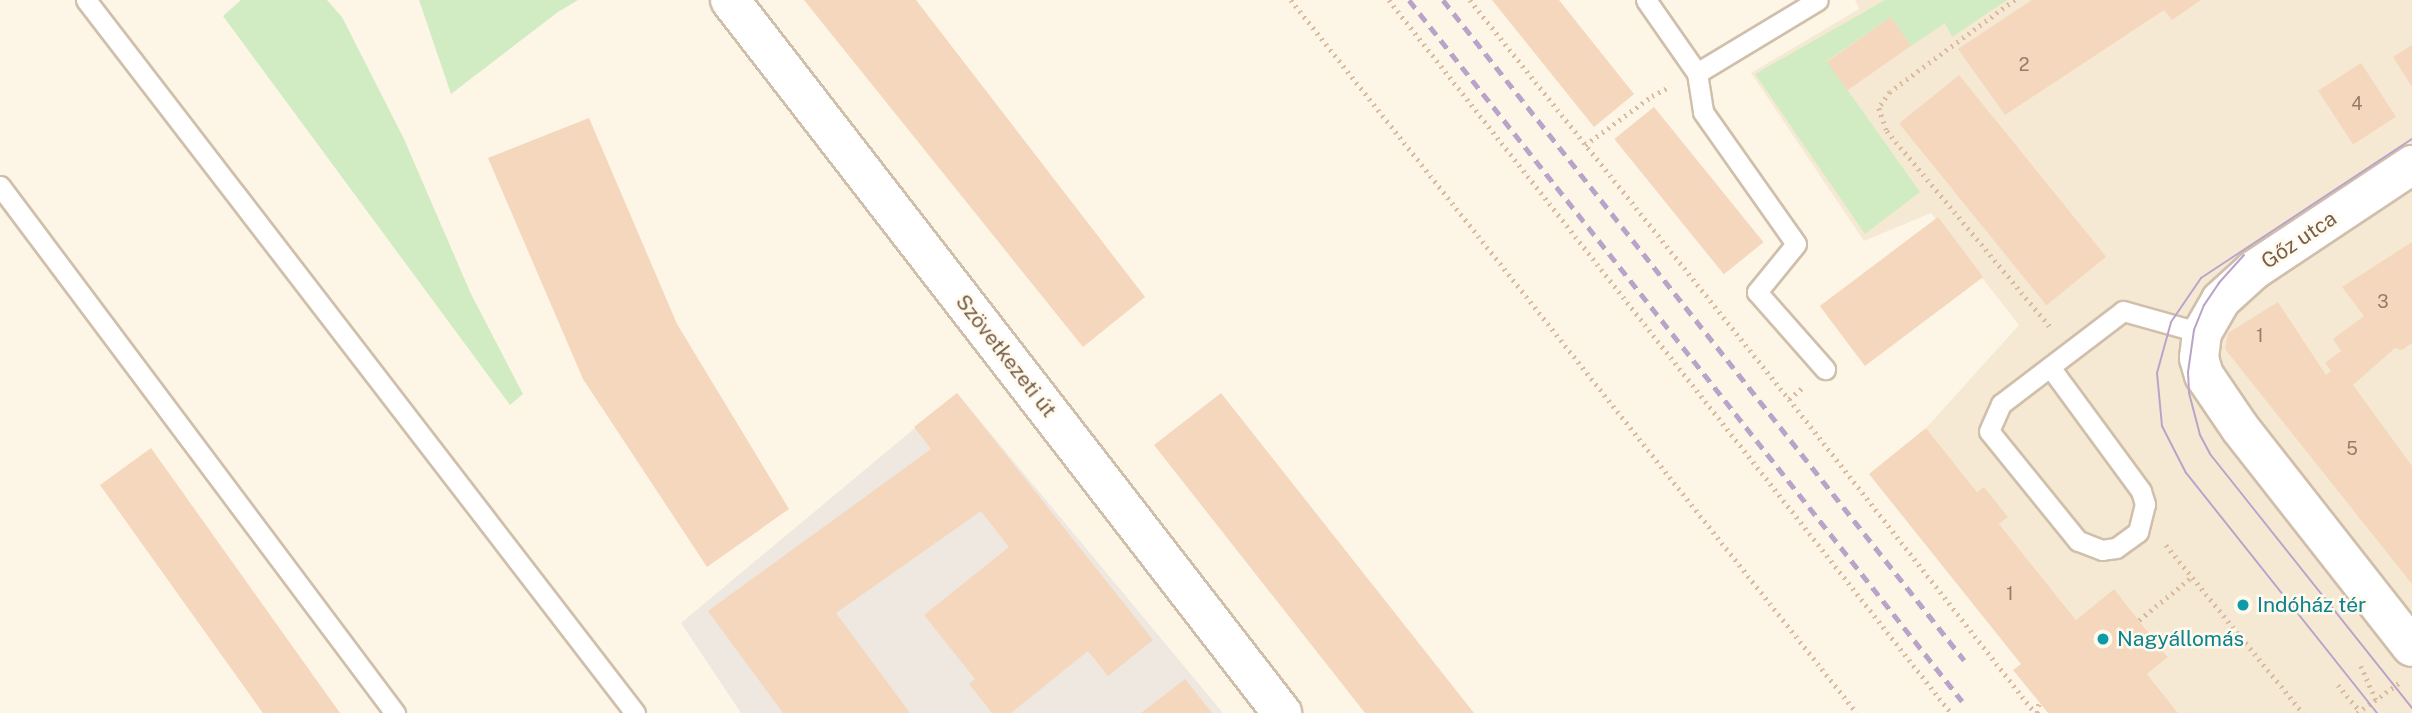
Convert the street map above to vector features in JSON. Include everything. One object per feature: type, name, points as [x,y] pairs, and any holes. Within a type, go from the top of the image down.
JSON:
[{"type":"street","name":"Szövetkezeti út","points":[[730,0],[1282,713]]},
{"type":"street","name":"Gőz utca","points":[[2202,333],[2221,300],[2254,270],[2412,165]]},
{"type":"street","points":[[2202,333],[2199,358],[2204,374],[2409,662]]},
{"type":"lane","points":[[86,0],[635,713]]},
{"type":"lane","points":[[1646,0],[1697,73],[1703,111],[1797,244],[1757,292],[1825,369]]},
{"type":"lane","points":[[1697,73],[1818,0]]},
{"type":"lane","points":[[0,186],[395,713]]},
{"type":"lane","points":[[2050,367],[2141,491],[2145,504],[2138,532],[2116,548],[2102,550],[2078,541],[1989,431],[2001,404],[2123,311],[2202,333]]},
{"type":"path","points":[[1291,0],[1857,713]]},
{"type":"path","points":[[1389,0],[1951,713]]},
{"type":"path","points":[[1470,0],[2036,713]]},
{"type":"path","points":[[2015,0],[1890,92],[1879,108],[1886,131],[2070,351]]},
{"type":"path","points":[[1585,145],[1652,96],[1697,73]]},
{"type":"path","points":[[2166,545],[2303,713]]},
{"type":"path","points":[[2139,620],[2192,577]]},
{"type":"path","points":[[2338,685],[2358,712],[2376,699],[2409,662]]},
{"type":"path","points":[[2361,666],[2376,699]]},
{"type":"path","points":[[2036,713],[2039,702]]},
{"type":"shaded area","points":[[1855,0],[2412,0],[2412,713],[2178,713],[2147,674],[2168,656],[2114,589],[2076,620],[1999,524],[2007,517],[1977,492],[1926,428],[2019,325],[1931,213],[1864,241],[1751,73],[1859,9]]},
{"type":"shaded area","points":[[957,393],[1223,713],[741,713],[681,623]]},
{"type":"green space","points":[[241,0],[327,0],[342,17],[404,139],[471,294],[523,394],[510,405],[223,16]]},
{"type":"green space","points":[[419,0],[578,0],[558,12],[451,94]]},
{"type":"green space","points":[[1885,0],[2007,0],[1952,37],[1945,23],[1911,46],[1891,17],[1827,61],[1920,192],[1865,234],[1755,74]]},
{"type":"building","points":[[804,0],[916,0],[1145,297],[1083,347]]},
{"type":"building","points":[[1492,0],[1559,0],[1634,94],[1594,127]]},
{"type":"building","points":[[2032,0],[2201,0],[2172,20],[2164,10],[2005,115],[1958,49]]},
{"type":"building","points":[[1891,17],[1911,46],[1847,90],[1827,62]]},
{"type":"building","points":[[2412,45],[2412,87],[2393,57]]},
{"type":"building","points":[[2361,63],[2396,117],[2353,144],[2318,91]]},
{"type":"building","points":[[1959,75],[2106,257],[2046,305],[1899,123]]},
{"type":"building","points":[[1654,107],[1764,242],[1724,274],[1614,139]]},
{"type":"building","points":[[589,118],[677,324],[789,509],[707,567],[583,379],[488,158]]},
{"type":"building","points":[[1938,217],[1983,277],[1865,366],[1820,306]]},
{"type":"building","points":[[2412,242],[2412,343],[2402,350],[2395,348],[2353,385],[2412,466],[2412,584],[2225,349],[2228,333],[2278,302],[2326,375],[2331,371],[2325,363],[2341,351],[2333,339],[2364,316],[2342,287]]},
{"type":"building","points":[[957,393],[1153,640],[1108,676],[1088,651],[1011,713],[992,713],[969,684],[975,679],[924,615],[1009,547],[981,511],[836,613],[910,713],[783,713],[708,611],[931,449],[914,427]]},
{"type":"building","points":[[1221,393],[1474,713],[1365,713],[1154,445]]},
{"type":"building","points":[[1926,428],[1977,492],[1984,487],[2008,517],[1999,524],[2076,620],[2114,589],[2168,657],[2147,674],[2178,713],[2048,713],[2013,670],[2021,664],[1869,474]]},
{"type":"building","points":[[151,448],[340,713],[263,713],[100,485]]},
{"type":"building","points":[[1185,679],[1212,713],[1141,713]]},
{"type":"tram line","points":[[2377,713],[2186,473],[2162,426],[2157,373],[2171,322],[2201,278],[2412,139]]},
{"type":"tram line","points":[[2244,255],[2204,305],[2194,330],[2188,372],[2189,393],[2200,435],[2210,454],[2412,708]]},
{"type":"railway","points":[[1409,0],[1962,701]]},
{"type":"railway","points":[[1443,0],[1964,660]]},
{"type":"place","name":"Indóház tér","points":[[2243,605]]},
{"type":"place","name":"Nagyállomás","points":[[2103,639]]}]
